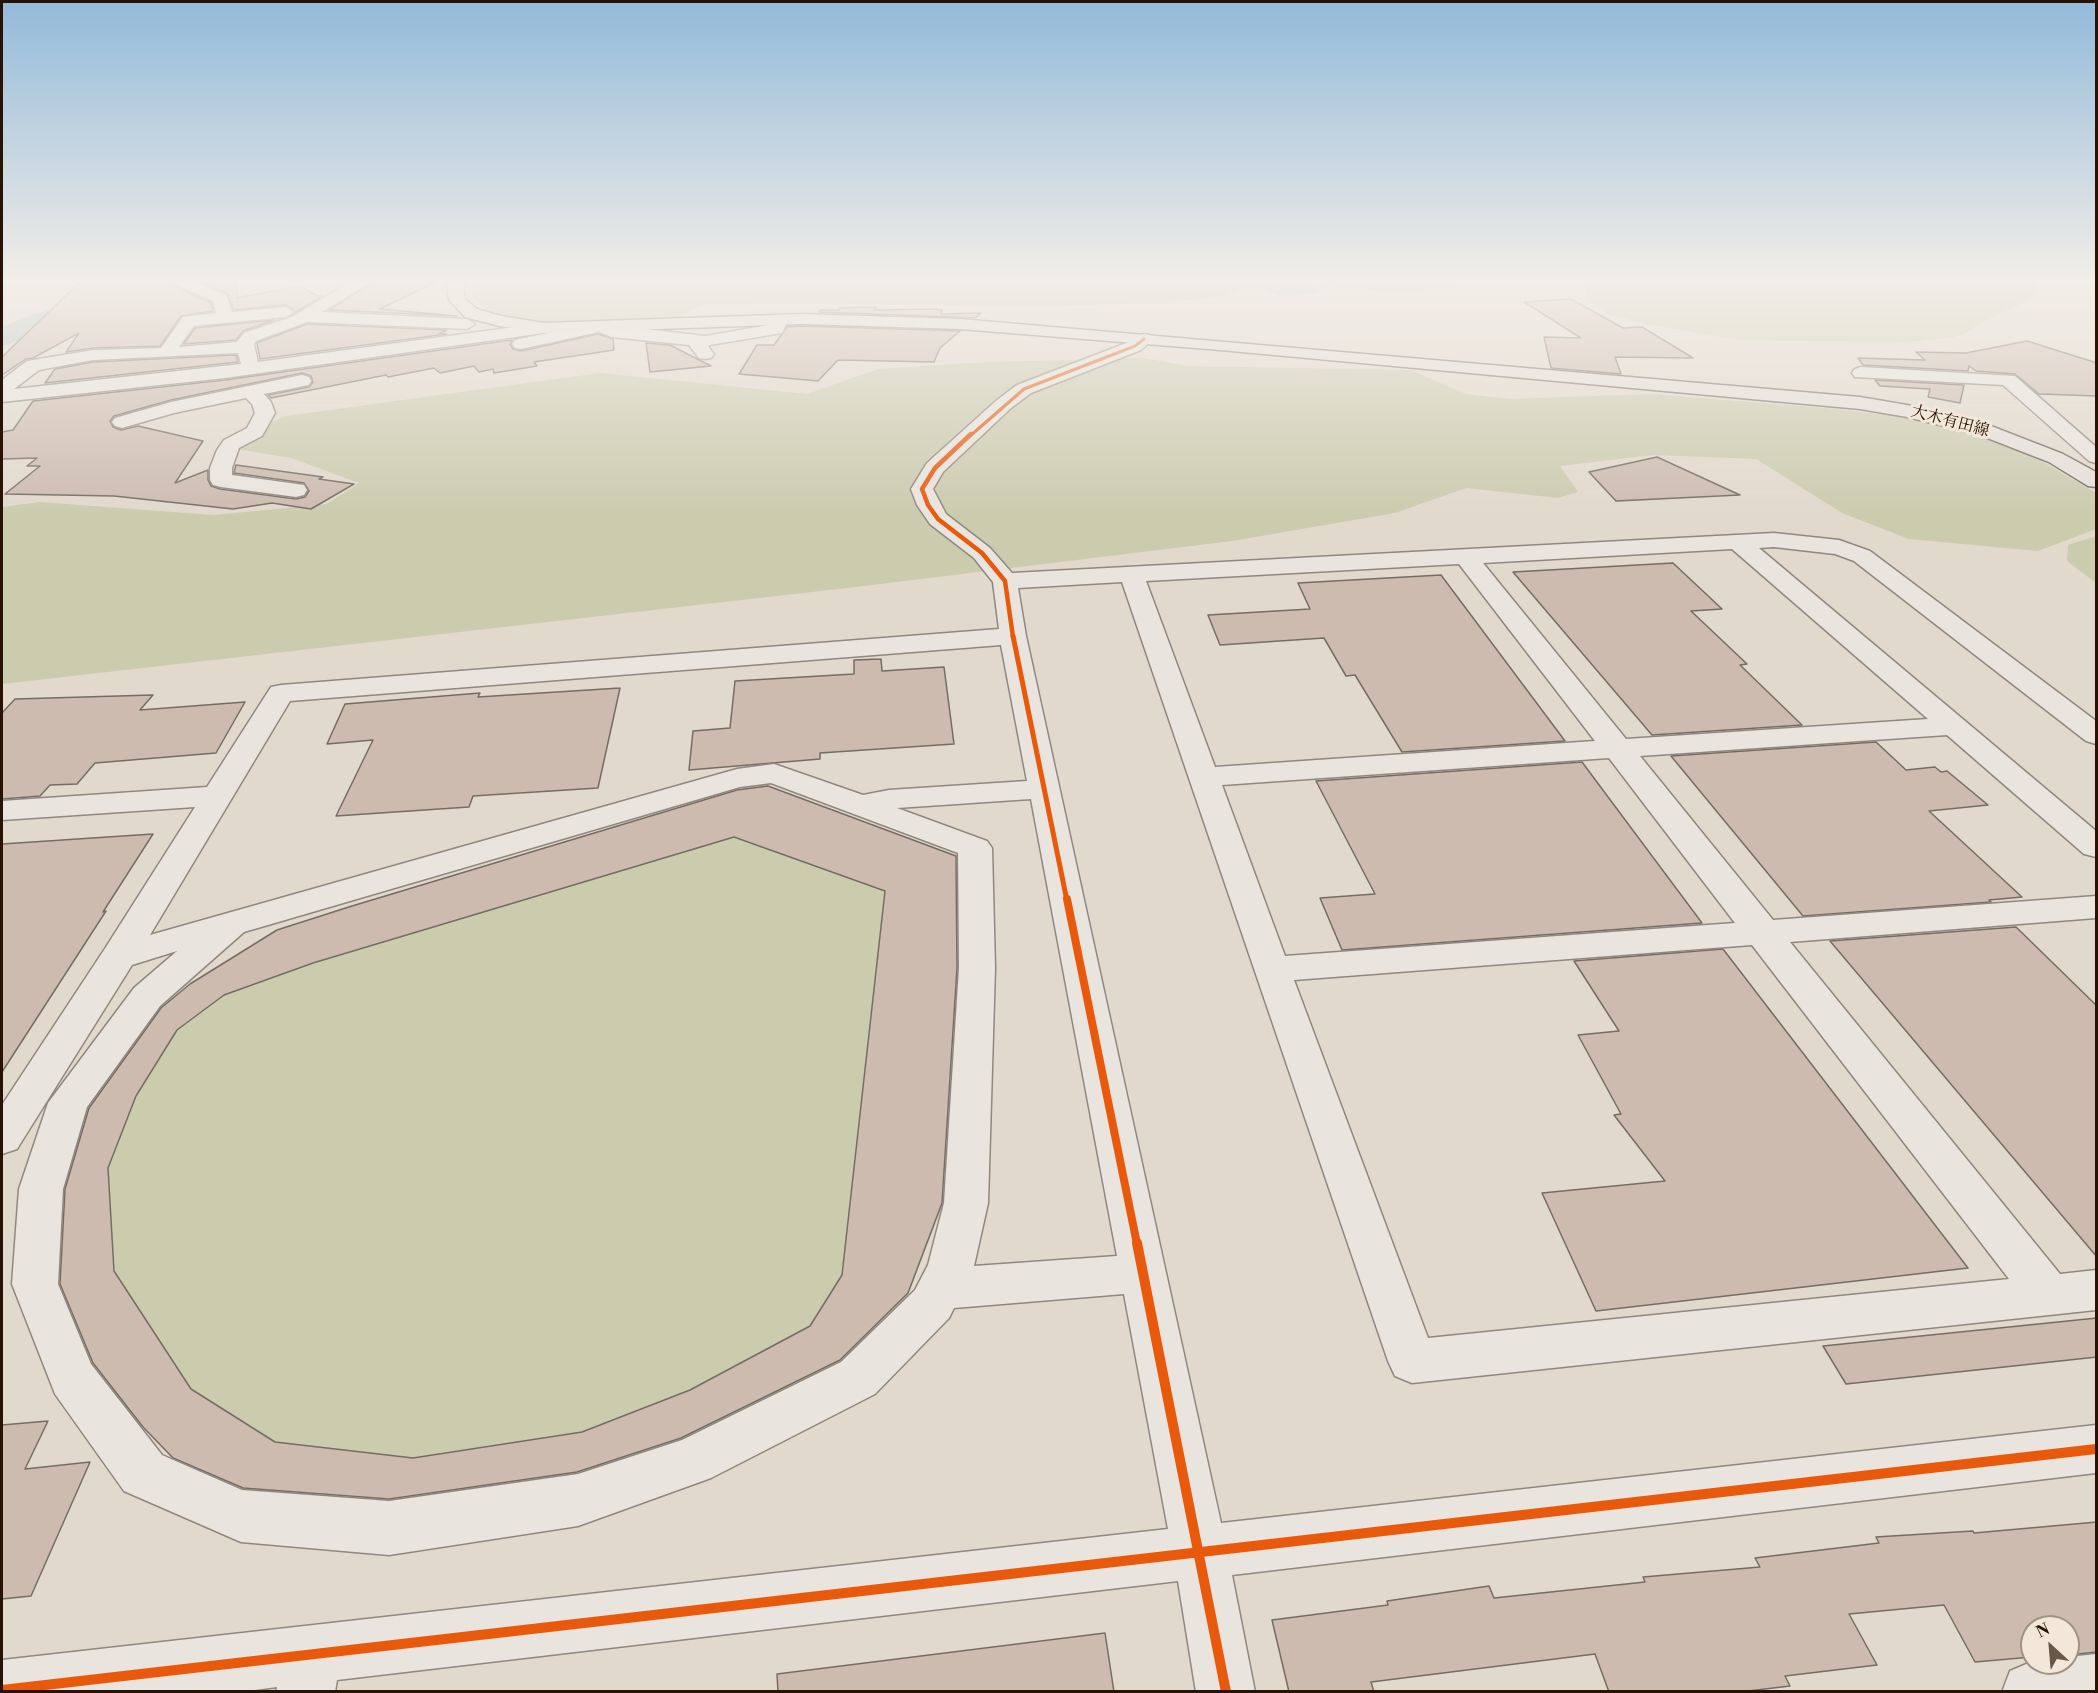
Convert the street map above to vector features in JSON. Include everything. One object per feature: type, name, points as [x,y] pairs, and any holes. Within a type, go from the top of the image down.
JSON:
[{"type":"main road","name":"大木有田線","points":[[1382,360],[1872,405],[1984,430],[2056,458],[2097,481]]},
{"type":"street","points":[[2,389],[33,365],[63,360]]},
{"type":"street","points":[[254,360],[277,386]]},
{"type":"street","points":[[2,396],[309,360]]},
{"type":"street","points":[[86,387],[93,398],[112,417],[160,410],[325,376],[421,360]]},
{"type":"street","points":[[1097,360],[1024,389],[1004,404],[935,468],[922,489],[928,505],[938,519],[982,553],[1005,581],[1013,636],[1200,1552],[1226,1692]]},
{"type":"street","points":[[1872,405],[1858,371],[2008,380],[2097,457]]},
{"type":"street","points":[[251,392],[261,402],[265,413],[255,432],[231,444],[227,450],[221,468],[221,480],[296,490]]},
{"type":"street","points":[[2076,469],[2097,465]]},
{"type":"street","points":[[1005,581],[1774,540],[1811,543],[1839,547],[1862,556],[2097,735]]},
{"type":"street","points":[[1739,543],[2097,847]]},
{"type":"street","points":[[1466,557],[2049,1295]]},
{"type":"street","points":[[1131,574],[1413,1361],[2097,1290]]},
{"type":"street","points":[[2,1138],[119,956],[281,693],[1013,636]]},
{"type":"street","points":[[1204,777],[1954,726]]},
{"type":"street","points":[[119,956],[737,778],[774,773],[975,848],[977,968],[966,1203],[951,1266],[932,1304],[858,1378],[693,1461],[578,1500],[389,1528],[241,1516],[143,1473],[72,1378],[35,1284],[41,1189],[68,1103],[147,997],[231,924]]},
{"type":"street","points":[[861,806],[889,799],[1044,789]]},
{"type":"street","points":[[2,810],[217,796]]},
{"type":"street","points":[[1272,969],[2097,907]]},
{"type":"street","points":[[939,1289],[1143,1273]]},
{"type":"street","points":[[2,1690],[310,1672],[1200,1552],[2097,1449]]},
{"type":"street","points":[[2031,1692],[2097,1683]]},
{"type":"green space","points":[[1155,360],[1186,366],[1410,370],[1466,394],[1510,399],[1651,394],[1836,409],[1920,419],[2010,447],[2043,462],[2096,493],[2096,529],[2038,551],[1909,539],[1842,513],[1756,459],[1654,455],[1560,466],[1578,492],[1558,498],[1466,488],[1395,513],[1232,541],[856,587],[2,684],[2,507],[40,502],[214,515],[327,504],[359,483],[291,458],[217,446],[286,416],[600,373],[807,394],[878,369],[988,362]]},
{"type":"green space","points":[[2096,538],[2096,583],[2067,561],[2068,545]]},
{"type":"green space","points":[[761,783],[960,857],[952,1182],[905,1302],[867,1342],[775,1406],[672,1448],[537,1492],[420,1501],[206,1490],[127,1411],[71,1333],[52,1249],[64,1159],[88,1103],[134,1031],[190,984],[277,930]]},
{"type":"building","points":[[2,360],[24,360],[2,375]]},
{"type":"building","points":[[237,360],[238,362],[45,383],[55,369],[93,362]]},
{"type":"building","points":[[368,360],[547,360],[534,362],[537,366],[494,373],[493,369],[479,372],[474,366],[440,373],[434,368],[388,377],[386,375],[271,398],[268,395],[309,387],[313,382],[311,376],[302,373],[171,400],[114,416],[110,421],[113,427],[121,430],[138,426],[203,441],[175,483],[208,470],[208,480],[211,486],[220,489],[296,499],[305,497],[309,491],[304,483],[234,473],[236,465],[323,477],[319,479],[354,484],[311,509],[272,503],[233,509],[114,496],[5,494],[40,466],[27,466],[37,458],[2,459],[2,432],[13,430],[33,401],[225,380]]},
{"type":"building","points":[[648,360],[699,360],[711,366],[650,372]]},
{"type":"building","points":[[748,360],[838,360],[818,381],[739,374]]},
{"type":"building","points":[[838,360],[935,360],[934,362]]},
{"type":"building","points":[[1549,360],[1616,360],[1621,374],[1551,368]]},
{"type":"building","points":[[1859,360],[2087,360],[2097,363],[2097,396],[2039,394],[2015,374],[1976,371],[1969,366],[1968,371],[1863,365]]},
{"type":"building","points":[[1875,380],[1964,385],[1960,403],[1928,397],[1930,389],[1880,386]]},
{"type":"building","points":[[1657,457],[1740,495],[1616,501],[1589,472]]},
{"type":"building","points":[[1673,563],[1722,609],[1691,611],[1747,664],[1740,665],[1802,725],[1652,735],[1513,572]]},
{"type":"building","points":[[1441,575],[1565,741],[1402,752],[1355,675],[1346,676],[1324,638],[1220,645],[1208,615],[1310,609],[1298,583]]},
{"type":"building","points":[[881,659],[882,671],[944,667],[954,744],[820,753],[820,759],[689,770],[693,731],[730,728],[735,681],[854,674],[854,660]]},
{"type":"building","points":[[620,688],[598,788],[473,796],[469,807],[336,816],[373,740],[327,744],[345,704],[480,693],[478,697]]},
{"type":"building","points":[[153,695],[140,710],[245,702],[216,753],[95,763],[77,784],[50,785],[40,796],[2,799],[2,713],[15,699]]},
{"type":"building","points":[[1876,742],[1906,770],[1935,767],[1941,772],[1947,771],[1988,805],[1929,811],[2022,897],[1989,900],[1991,902],[1803,916],[1671,756]]},
{"type":"building","points":[[1582,762],[1702,923],[1342,950],[1320,898],[1375,894],[1316,781]]},
{"type":"building","points":[[768,786],[956,856],[957,968],[942,1203],[908,1293],[840,1360],[681,1438],[577,1472],[389,1499],[243,1488],[173,1458],[143,1427],[93,1363],[60,1284],[65,1189],[89,1108],[161,1008],[190,984],[277,930],[737,790]],"holes":[[[734,837],[885,891],[842,1275],[810,1326],[690,1390],[582,1432],[413,1458],[275,1442],[191,1389],[114,1271],[108,1168],[136,1096],[177,1030],[224,995],[313,963]]]},
{"type":"building","points":[[153,834],[103,912],[106,911],[2,1072],[2,844]]},
{"type":"building","points":[[2016,927],[2097,1006],[2097,1257],[1830,941]]},
{"type":"building","points":[[1723,949],[1968,1268],[1596,1311],[1542,1193],[1665,1181],[1614,1115],[1621,1114],[1578,1035],[1619,1031],[1574,961]]},
{"type":"building","points":[[2097,1318],[2097,1357],[1846,1384],[1823,1346]]},
{"type":"building","points":[[48,1421],[25,1469],[90,1462],[31,1596],[2,1599],[2,1425]]},
{"type":"building","points":[[2097,1522],[2097,1652],[2080,1654],[2080,1615],[2020,1615],[2020,1658],[1975,1662],[1944,1605],[1849,1614],[1877,1665],[1785,1676],[1790,1686],[1740,1692],[1609,1692],[1595,1654],[1371,1682],[1374,1692],[1289,1692],[1272,1620],[1388,1605],[1387,1601],[1489,1586],[1494,1598],[1645,1582],[1643,1577],[1760,1567],[1755,1558],[1879,1543],[1876,1537],[1973,1531],[1974,1533]]},
{"type":"building","points":[[1105,1633],[1114,1692],[778,1692],[777,1674]]},
{"type":"cycle path","points":[[1097,360],[1024,389],[1004,404],[935,468],[922,489],[928,505],[938,519],[982,553],[1005,581],[1013,636],[1200,1552],[1226,1692]]},
{"type":"cycle path","points":[[2,1690],[2096,1449]]}]
